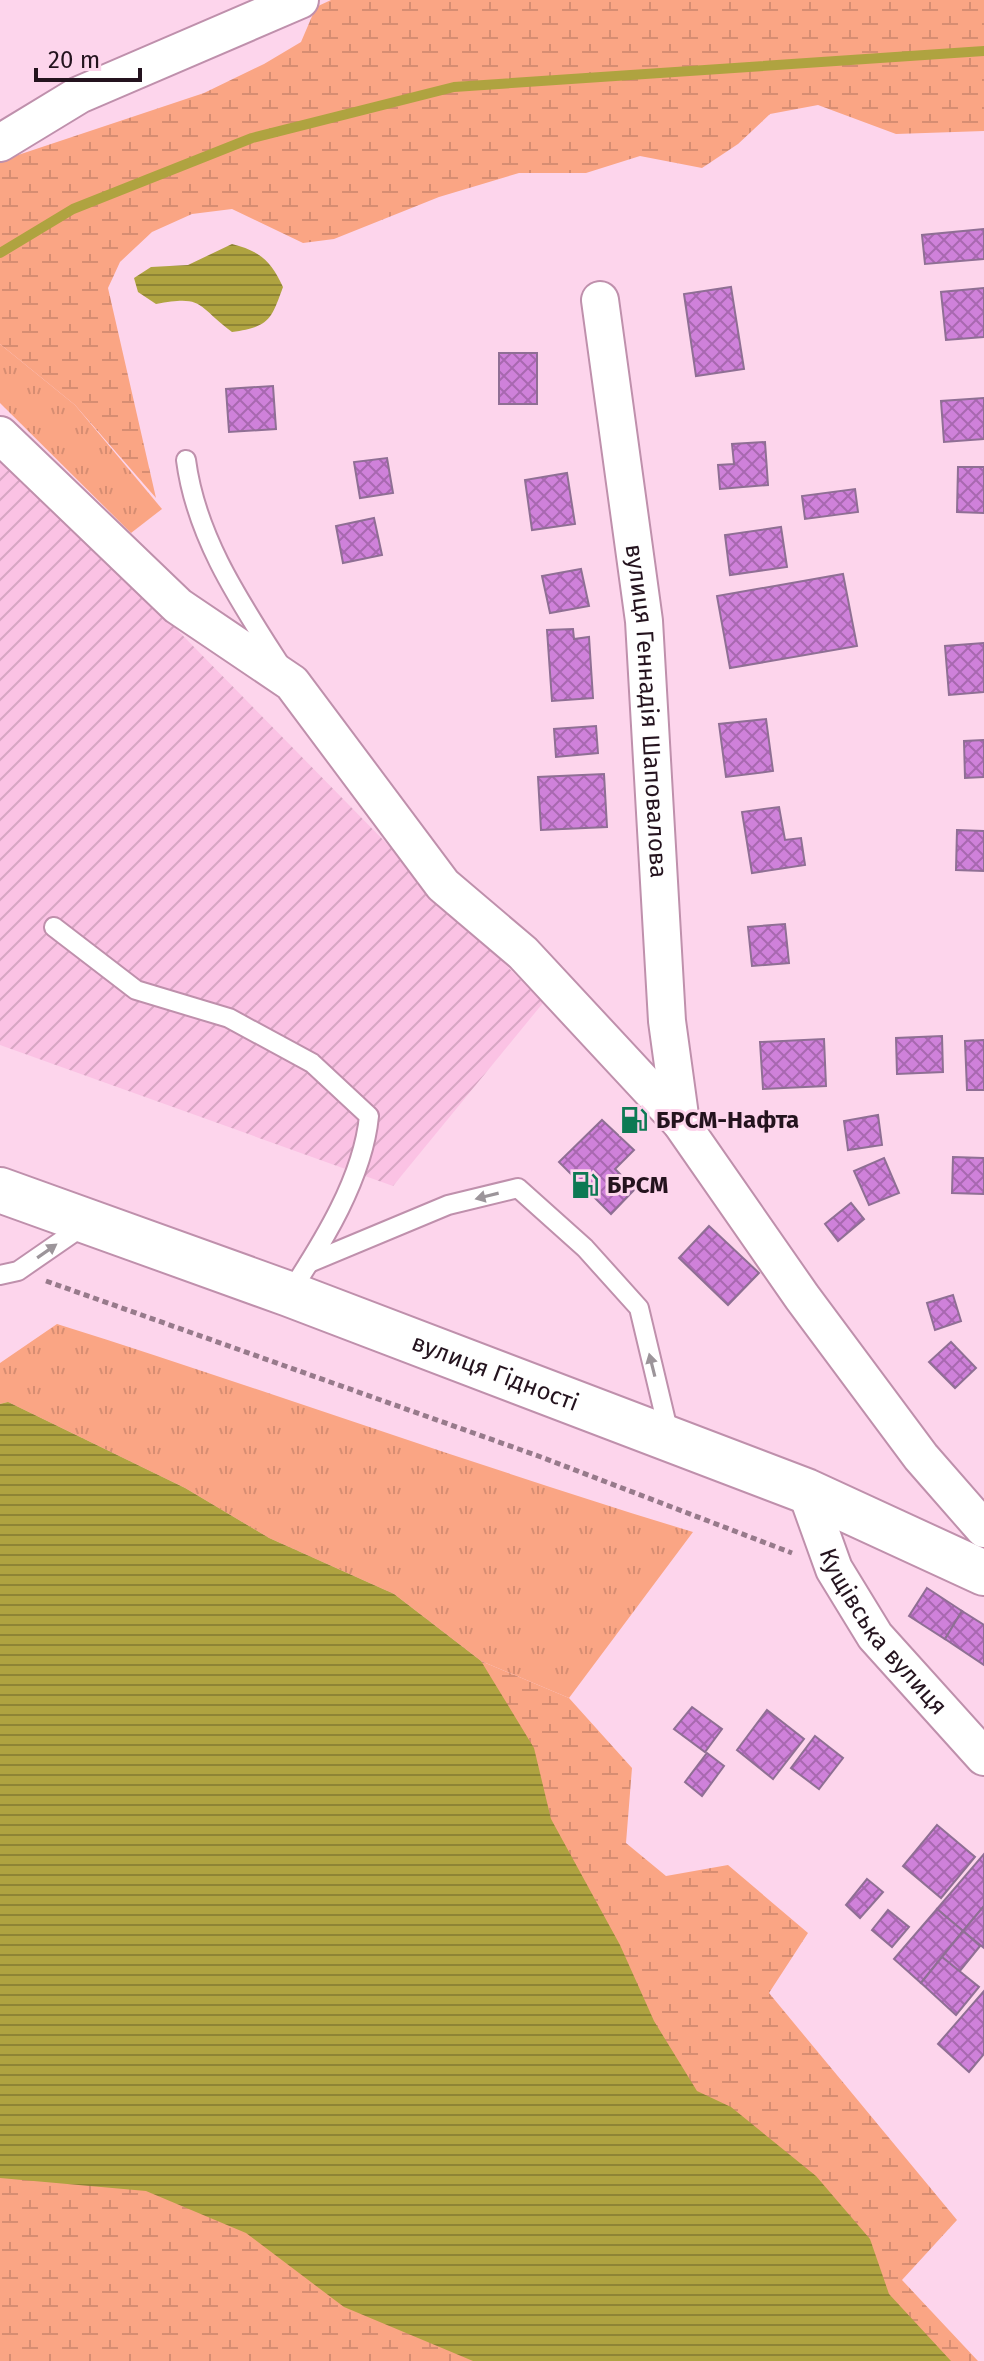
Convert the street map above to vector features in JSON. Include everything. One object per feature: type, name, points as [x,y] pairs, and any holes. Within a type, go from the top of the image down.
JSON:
[{"type":"main road","name":"вулиця Гідності","points":[[0,1190],[91,1220],[299,1279],[671,1440],[806,1491],[984,1573]]},
{"type":"street","points":[[4,137],[79,95],[300,0]]},
{"type":"street","name":"вулиця Геннадія Шаповалова","points":[[600,300],[644,621],[667,1021],[681,1123]]},
{"type":"street","points":[[0,435],[178,606],[292,683],[443,885],[523,953],[681,1123],[802,1297],[912,1444],[984,1529]]},
{"type":"street","name":"Кущівська вулиця","points":[[806,1491],[834,1569],[875,1636],[984,1757]]},
{"type":"lane","points":[[186,460],[191,497],[209,540],[237,596],[292,683]]},
{"type":"lane","points":[[54,927],[136,990],[229,1018],[312,1063],[369,1116],[366,1142],[299,1279]]},
{"type":"lane","points":[[299,1279],[448,1205],[518,1188],[585,1248],[639,1308],[671,1440]]},
{"type":"lane","points":[[9,1273],[91,1220]]},
{"type":"path","points":[[9,1273],[541,1457],[834,1569]]},
{"type":"shaded area","points":[[232,244],[264,258],[283,287],[267,320],[254,328],[232,332],[198,304],[183,301],[156,304],[138,292],[134,278],[151,267],[188,265]]},
{"type":"shaded area","points":[[0,449],[543,1003],[393,1186],[0,1045]]},
{"type":"shaded area","points":[[8,1402],[185,1488],[269,1538],[394,1594],[481,1661],[534,1748],[551,1819],[620,1945],[654,2021],[697,2091],[731,2107],[816,2176],[870,2239],[889,2294],[951,2361],[473,2361],[344,2307],[246,2233],[146,2191],[0,2178],[0,1404]]},
{"type":"green space","points":[[331,0],[984,0],[984,131],[896,134],[818,105],[770,114],[738,144],[702,168],[640,156],[586,173],[519,173],[439,197],[334,239],[303,243],[232,209],[192,214],[152,232],[120,262],[108,288],[156,498],[75,405],[0,344],[0,161],[204,93],[264,64],[301,42],[316,7]]},
{"type":"green space","points":[[0,344],[75,405],[162,509],[131,533],[0,403]]},
{"type":"green space","points":[[57,1324],[693,1532],[569,1698],[481,1661],[394,1594],[269,1538],[185,1488],[8,1402],[0,1404],[0,1363]]},
{"type":"green space","points":[[8,1402],[185,1488],[269,1538],[394,1594],[481,1661],[569,1698],[632,1768],[626,1843],[666,1876],[728,1865],[808,1933],[769,1993],[957,2220],[902,2280],[978,2361],[0,2361],[0,1404]]},
{"type":"building","points":[[984,229],[984,259],[925,264],[922,235]]},
{"type":"building","points":[[731,287],[744,369],[696,376],[684,294]]},
{"type":"building","points":[[984,288],[984,337],[946,340],[941,292]]},
{"type":"building","points":[[499,353],[537,353],[537,404],[499,404]]},
{"type":"building","points":[[273,386],[276,429],[229,432],[226,389]]},
{"type":"building","points":[[984,398],[984,439],[944,442],[941,401]]},
{"type":"building","points":[[765,442],[768,485],[720,489],[718,465],[734,464],[732,444]]},
{"type":"building","points":[[387,458],[393,493],[360,498],[354,462]]},
{"type":"building","points":[[958,467],[984,467],[984,513],[957,512]]},
{"type":"building","points":[[567,473],[575,524],[532,530],[525,480]]},
{"type":"building","points":[[855,489],[858,512],[805,519],[802,496]]},
{"type":"building","points":[[374,518],[382,555],[343,563],[336,526]]},
{"type":"building","points":[[781,527],[787,567],[730,575],[725,535]]},
{"type":"building","points":[[581,569],[589,606],[550,613],[542,576]]},
{"type":"building","points":[[843,574],[857,646],[730,668],[717,596]]},
{"type":"building","points":[[573,629],[574,639],[589,637],[593,698],[552,701],[547,630]]},
{"type":"building","points":[[984,643],[984,692],[949,695],[945,646]]},
{"type":"building","points":[[766,719],[773,771],[726,777],[719,724]]},
{"type":"building","points":[[596,726],[598,753],[556,757],[554,729]]},
{"type":"building","points":[[984,740],[984,777],[965,778],[964,741]]},
{"type":"building","points":[[604,774],[607,827],[541,830],[538,777]]},
{"type":"building","points":[[779,807],[785,840],[801,838],[805,865],[752,873],[742,812]]},
{"type":"building","points":[[957,830],[984,831],[984,871],[956,870]]},
{"type":"building","points":[[785,924],[789,963],[752,966],[748,927]]},
{"type":"building","points":[[942,1036],[943,1072],[897,1074],[896,1038]]},
{"type":"building","points":[[824,1039],[826,1086],[763,1089],[760,1042]]},
{"type":"building","points":[[984,1040],[984,1090],[967,1090],[965,1041]]},
{"type":"building","points":[[878,1115],[882,1145],[848,1150],[844,1121]]},
{"type":"building","points":[[602,1120],[634,1150],[615,1169],[635,1189],[611,1214],[559,1162]]},
{"type":"building","points":[[953,1157],[984,1158],[984,1194],[952,1193]]},
{"type":"building","points":[[884,1158],[899,1193],[869,1205],[854,1171]]},
{"type":"building","points":[[851,1203],[864,1219],[838,1241],[825,1224]]},
{"type":"building","points":[[709,1226],[759,1273],[728,1305],[679,1258]]},
{"type":"building","points":[[953,1295],[961,1321],[935,1330],[927,1303]]},
{"type":"building","points":[[951,1342],[976,1368],[955,1388],[929,1362]]},
{"type":"building","points":[[927,1588],[962,1611],[945,1639],[909,1616]]},
{"type":"building","points":[[962,1611],[984,1625],[984,1665],[945,1639]]},
{"type":"building","points":[[692,1707],[722,1729],[705,1752],[674,1729]]},
{"type":"building","points":[[767,1710],[804,1739],[773,1779],[737,1750]]},
{"type":"building","points":[[815,1736],[843,1758],[819,1789],[791,1768]]},
{"type":"building","points":[[707,1753],[724,1766],[702,1796],[685,1782]]},
{"type":"building","points":[[937,1825],[975,1857],[941,1898],[903,1866]]},
{"type":"building","points":[[984,1854],[984,1906],[963,1931],[937,1909]]},
{"type":"building","points":[[867,1879],[883,1892],[860,1918],[846,1905]]},
{"type":"building","points":[[984,1906],[984,1948],[963,1931]]},
{"type":"building","points":[[937,1909],[963,1931],[921,1983],[894,1959]]},
{"type":"building","points":[[888,1910],[909,1927],[892,1947],[872,1930]]},
{"type":"building","points":[[963,1931],[980,1946],[959,1972],[942,1957]]},
{"type":"building","points":[[942,1957],[979,1987],[956,2015],[921,1983]]},
{"type":"building","points":[[984,1991],[984,2054],[969,2072],[938,2044]]},
{"type":"waterway","points":[[0,253],[73,209],[252,138],[454,87],[984,51]]},
{"type":"place","name":"БРСМ-Нафта","points":[[634,1120]]},
{"type":"place","name":"БРСМ","points":[[585,1185]]}]
